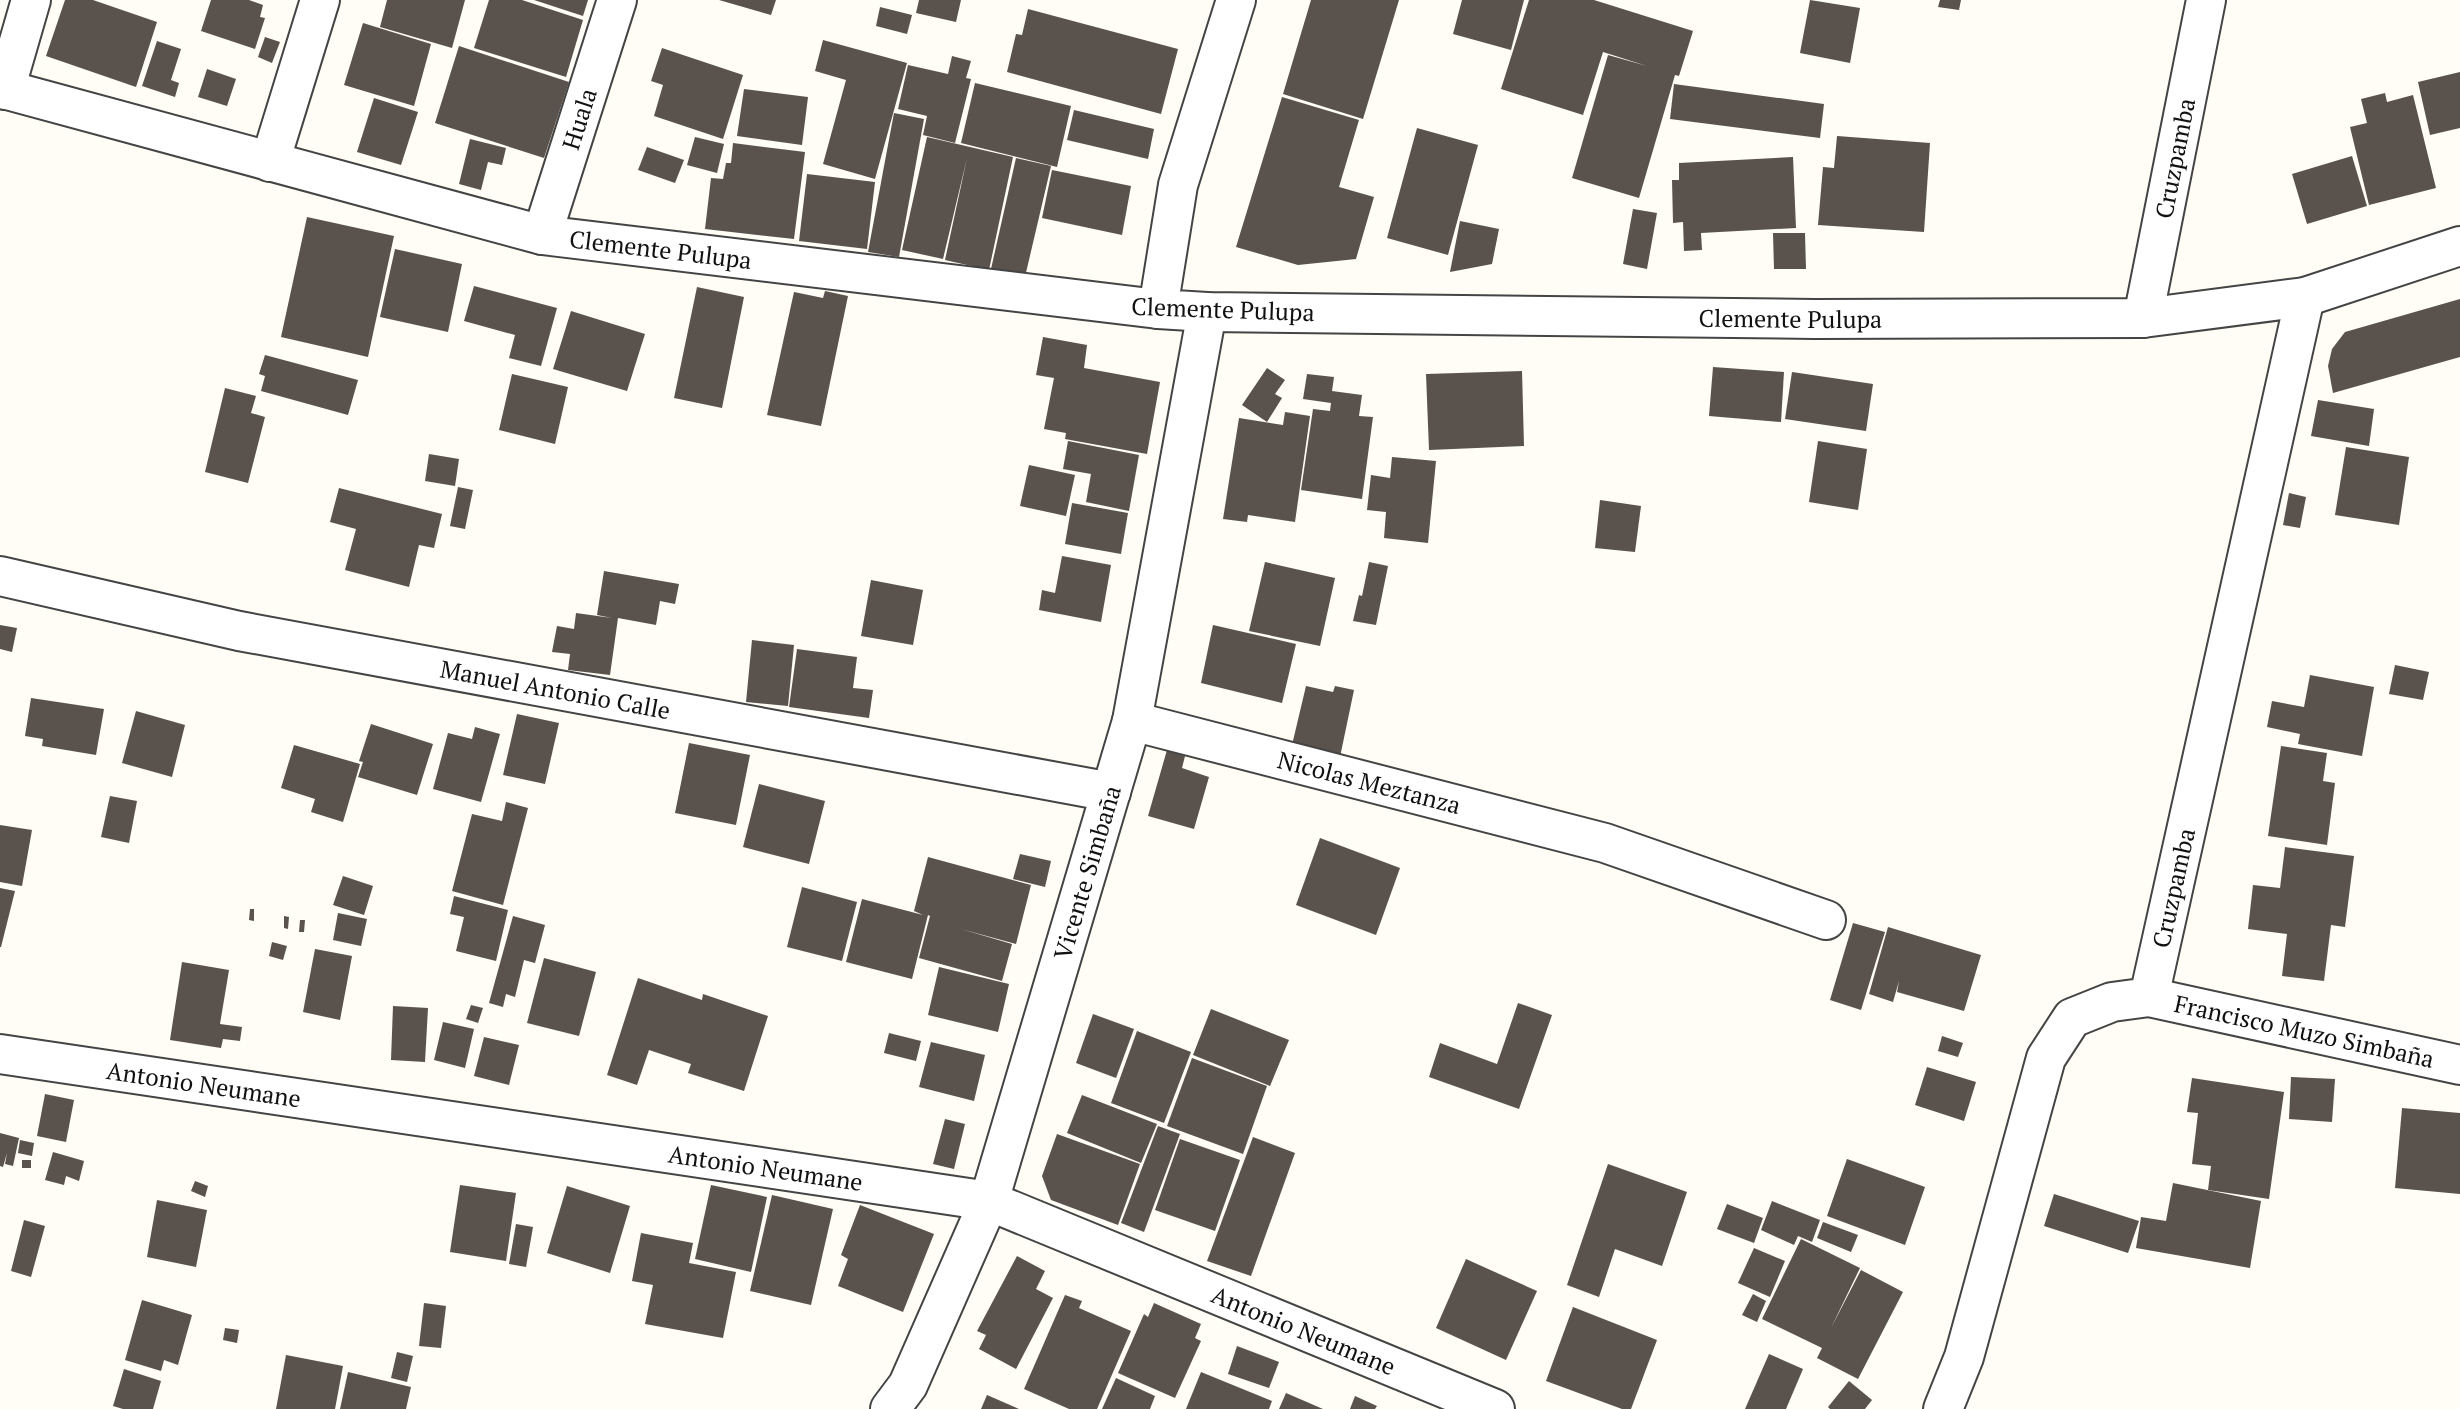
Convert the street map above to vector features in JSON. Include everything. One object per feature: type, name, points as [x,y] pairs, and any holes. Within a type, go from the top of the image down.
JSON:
[{"type":"street","points":[[2,89],[31,0]]},
{"type":"street","points":[[270,162],[320,0]]},
{"type":"street","name":"Huala","points":[[542,235],[617,0]]},
{"type":"street","points":[[1158,309],[1178,185],[1236,0]]},
{"type":"street","name":"Cruzpamba","points":[[2143,318],[2206,0]]},
{"type":"street","name":"Clemente Pulupa","points":[[2,89],[542,235],[1158,309],[1207,312],[1815,319],[2143,318],[2305,297],[2460,246]]},
{"type":"street","name":"Cruzpamba","points":[[2148,997],[2305,297]]},
{"type":"street","name":"Vicente Simbaña","points":[[890,1409],[908,1385],[989,1201],[1132,721],[1207,312]]},
{"type":"street","name":"Manuel Antonio Calle","points":[[0,576],[239,631],[1111,792]]},
{"type":"street","name":"Nicolas Meztanza","points":[[1132,721],[1605,843],[1826,920]]},
{"type":"street","points":[[1943,1409],[1964,1357],[2046,1058],[2072,1018],[2112,1002],[2148,997]]},
{"type":"street","name":"Francisco Muzo Simbaña","points":[[2148,997],[2460,1065]]},
{"type":"street","name":"Antonio Neumane","points":[[0,1054],[989,1201],[1495,1409]]},
{"type":"building","points":[[65,0],[93,0],[157,22],[136,87],[46,56]]},
{"type":"building","points":[[211,0],[249,0],[263,5],[260,17],[265,18],[255,49],[201,31]]},
{"type":"building","points":[[387,0],[465,0],[452,48],[380,27]]},
{"type":"building","points":[[489,0],[522,0],[583,20],[566,77],[474,48]]},
{"type":"building","points":[[534,0],[588,0],[583,16]]},
{"type":"building","points":[[719,0],[776,0],[771,15]]},
{"type":"building","points":[[919,0],[961,0],[956,22],[916,13]]},
{"type":"building","points":[[1311,0],[1399,0],[1363,119],[1283,94]]},
{"type":"building","points":[[1462,0],[1524,0],[1511,50],[1453,34]]},
{"type":"building","points":[[1529,0],[1594,0],[1693,31],[1679,76],[1675,75],[1639,198],[1572,178],[1608,55],[1647,66],[1603,52],[1583,115],[1501,89]]},
{"type":"building","points":[[1810,0],[1860,8],[1850,63],[1800,53]]},
{"type":"building","points":[[1940,0],[1961,0],[1959,10],[1938,7]]},
{"type":"building","points":[[880,7],[912,15],[907,34],[876,26]]},
{"type":"building","points":[[1028,9],[1178,49],[1161,114],[1007,72],[1016,34],[1022,35]]},
{"type":"building","points":[[363,23],[431,44],[414,106],[344,85]]},
{"type":"building","points":[[265,37],[280,42],[272,63],[258,57]]},
{"type":"building","points":[[823,40],[907,63],[875,179],[823,164],[846,80],[815,71]]},
{"type":"building","points":[[157,41],[181,49],[171,80],[179,83],[175,97],[142,86]]},
{"type":"building","points":[[459,46],[569,82],[544,158],[435,123]]},
{"type":"building","points":[[662,48],[743,75],[723,139],[654,116],[663,85],[651,81]]},
{"type":"building","points":[[952,56],[971,61],[966,78],[971,79],[955,143],[923,135],[927,116],[898,109],[908,65],[948,74]]},
{"type":"building","points":[[207,69],[236,79],[227,106],[198,97]]},
{"type":"building","points":[[2460,72],[2460,128],[2430,135],[2418,82]]},
{"type":"building","points":[[975,83],[1071,106],[1057,167],[961,143]]},
{"type":"building","points":[[1674,84],[1824,104],[1820,138],[1670,119]]},
{"type":"building","points":[[744,89],[808,97],[802,145],[737,136]]},
{"type":"building","points":[[2385,93],[2387,102],[2413,95],[2436,188],[2369,205],[2350,127],[2367,123],[2361,99]]},
{"type":"building","points":[[1282,97],[1359,120],[1339,187],[1374,197],[1356,259],[1298,265],[1236,247]]},
{"type":"building","points":[[374,98],[418,112],[401,165],[357,152]]},
{"type":"building","points":[[1074,110],[1154,129],[1148,159],[1067,140]]},
{"type":"building","points":[[894,113],[924,119],[899,257],[868,252]]},
{"type":"building","points":[[1417,128],[1478,145],[1448,255],[1387,238]]},
{"type":"building","points":[[1837,136],[1930,143],[1924,232],[1818,225],[1823,167],[1834,168]]},
{"type":"building","points":[[695,137],[724,144],[717,173],[687,165]]},
{"type":"building","points":[[927,137],[1013,157],[989,270],[945,260],[967,158],[943,259],[902,250]]},
{"type":"building","points":[[470,139],[506,148],[502,165],[488,162],[481,190],[459,184]]},
{"type":"building","points":[[733,143],[805,152],[794,239],[705,229],[711,178],[723,179],[726,163],[731,163]]},
{"type":"building","points":[[647,147],[684,160],[675,183],[638,170]]},
{"type":"building","points":[[2352,156],[2367,206],[2307,224],[2292,174]]},
{"type":"building","points":[[1793,157],[1796,228],[1701,233],[1702,250],[1684,251],[1683,222],[1673,223],[1672,180],[1679,180],[1679,163]]},
{"type":"building","points":[[1016,158],[1051,166],[1025,277],[991,269]]},
{"type":"building","points":[[1052,170],[1131,186],[1122,235],[1042,218]]},
{"type":"building","points":[[807,174],[875,182],[867,249],[799,241]]},
{"type":"building","points":[[1633,209],[1657,213],[1647,269],[1623,264]]},
{"type":"building","points":[[307,217],[394,236],[368,357],[281,337]]},
{"type":"building","points":[[1460,221],[1499,229],[1492,264],[1450,272]]},
{"type":"building","points":[[1773,233],[1805,233],[1806,269],[1774,269]]},
{"type":"building","points":[[395,249],[462,264],[448,332],[380,317]]},
{"type":"building","points":[[474,286],[557,308],[541,366],[509,358],[515,335],[464,321]]},
{"type":"building","points":[[697,287],[744,297],[722,408],[674,398]]},
{"type":"building","points":[[825,291],[848,296],[821,426],[767,415],[794,292],[823,298]]},
{"type":"building","points":[[2460,299],[2460,357],[2333,393],[2328,366],[2332,349],[2345,332]]},
{"type":"building","points":[[571,311],[645,334],[627,391],[553,369]]},
{"type":"building","points":[[1043,337],[1087,345],[1084,368],[1160,382],[1147,454],[1065,439],[1066,433],[1044,429],[1054,378],[1036,375]]},
{"type":"building","points":[[265,355],[358,380],[348,415],[261,391],[265,376],[259,374]]},
{"type":"building","points":[[1713,367],[1784,372],[1781,422],[1709,416]]},
{"type":"building","points":[[1267,368],[1285,380],[1275,394],[1282,398],[1267,422],[1242,405]]},
{"type":"building","points":[[1522,371],[1524,446],[1429,450],[1426,374]]},
{"type":"building","points":[[1792,372],[1873,384],[1866,431],[1785,419]]},
{"type":"building","points":[[512,374],[568,387],[555,444],[499,430]]},
{"type":"building","points":[[1307,374],[1334,377],[1332,391],[1362,395],[1359,416],[1373,417],[1362,499],[1301,490],[1313,409],[1330,411],[1331,403],[1303,399]]},
{"type":"building","points":[[225,388],[256,396],[251,413],[265,417],[248,483],[205,472]]},
{"type":"building","points":[[2318,400],[2374,409],[2369,446],[2311,436]]},
{"type":"building","points":[[1285,412],[1310,416],[1295,522],[1248,515],[1247,522],[1223,519],[1239,418],[1283,425]]},
{"type":"building","points":[[1068,441],[1139,455],[1129,511],[1086,502],[1091,474],[1063,469]]},
{"type":"building","points":[[1818,441],[1867,449],[1858,510],[1809,502]]},
{"type":"building","points":[[2346,447],[2409,457],[2399,525],[2335,515]]},
{"type":"building","points":[[429,454],[459,459],[455,486],[425,481]]},
{"type":"building","points":[[1392,457],[1436,461],[1428,543],[1384,538],[1386,512],[1367,510],[1371,475],[1390,478]]},
{"type":"building","points":[[1029,465],[1075,475],[1066,516],[1020,506]]},
{"type":"building","points":[[458,487],[473,490],[465,529],[450,526]]},
{"type":"building","points":[[339,488],[442,514],[434,548],[419,545],[409,587],[345,570],[356,529],[330,522]]},
{"type":"building","points":[[2289,493],[2306,497],[2300,528],[2283,525]]},
{"type":"building","points":[[1600,500],[1641,506],[1635,552],[1595,548]]},
{"type":"building","points":[[1072,503],[1128,513],[1121,554],[1065,544]]},
{"type":"building","points":[[1062,556],[1111,565],[1101,622],[1039,610],[1042,590],[1055,593]]},
{"type":"building","points":[[1265,562],[1335,578],[1320,646],[1249,631]]},
{"type":"building","points":[[1369,562],[1388,566],[1376,625],[1353,621],[1359,595],[1362,596]]},
{"type":"building","points":[[604,571],[679,584],[675,604],[660,601],[656,625],[618,618],[610,675],[568,670],[570,654],[552,652],[557,626],[574,629],[576,613],[612,618],[597,615]]},
{"type":"building","points":[[871,580],[923,590],[913,645],[861,636]]},
{"type":"building","points":[[0,625],[17,628],[12,652],[0,649]]},
{"type":"building","points":[[1213,625],[1296,644],[1282,703],[1201,683]]},
{"type":"building","points":[[752,640],[794,645],[788,706],[746,702]]},
{"type":"building","points":[[797,649],[857,657],[853,688],[873,690],[869,718],[789,707]]},
{"type":"building","points":[[2395,665],[2429,672],[2423,700],[2389,694]]},
{"type":"building","points":[[2310,675],[2374,687],[2362,756],[2298,744],[2300,734],[2267,727],[2272,701],[2304,707]]},
{"type":"building","points":[[1306,686],[1333,692],[1335,686],[1354,690],[1340,757],[1292,745]]},
{"type":"building","points":[[31,698],[104,709],[96,755],[42,746],[43,739],[25,736]]},
{"type":"building","points":[[136,711],[185,725],[172,777],[122,763]]},
{"type":"building","points":[[517,714],[559,723],[545,784],[503,775]]},
{"type":"building","points":[[371,724],[433,744],[417,795],[358,777],[363,762],[359,761]]},
{"type":"building","points":[[475,727],[500,734],[481,802],[433,789],[448,733],[472,739]]},
{"type":"building","points":[[689,743],[750,755],[736,825],[675,813]]},
{"type":"building","points":[[294,745],[360,764],[343,822],[311,812],[315,799],[281,788]]},
{"type":"building","points":[[2281,746],[2327,753],[2323,781],[2335,783],[2327,845],[2268,836]]},
{"type":"building","points":[[1167,750],[1185,756],[1182,768],[1209,777],[1194,829],[1148,816]]},
{"type":"building","points":[[759,784],[825,801],[809,864],[743,847]]},
{"type":"building","points":[[110,796],[137,801],[129,843],[101,837]]},
{"type":"building","points":[[506,802],[528,808],[503,905],[452,891],[472,814],[502,821]]},
{"type":"building","points":[[0,825],[32,830],[22,886],[0,882]]},
{"type":"building","points":[[1320,838],[1400,868],[1376,935],[1296,905]]},
{"type":"building","points":[[2285,847],[2354,856],[2345,927],[2331,925],[2324,981],[2282,976],[2287,934],[2248,929],[2253,885],[2280,888]]},
{"type":"building","points":[[1020,854],[1051,861],[1045,887],[1013,879]]},
{"type":"building","points":[[928,857],[1031,885],[1016,944],[961,929],[1012,944],[1002,981],[919,958],[930,916],[928,915],[912,979],[846,962],[862,899],[923,915],[914,911]]},
{"type":"building","points":[[343,876],[373,886],[364,915],[333,905]]},
{"type":"building","points":[[802,887],[857,902],[842,961],[787,947]]},
{"type":"building","points":[[0,888],[15,891],[1,947],[0,947]]},
{"type":"building","points":[[454,896],[508,910],[496,961],[456,951],[464,917],[450,914]]},
{"type":"building","points":[[250,909],[254,909],[254,921],[249,920]]},
{"type":"building","points":[[338,913],[367,919],[361,946],[333,940]]},
{"type":"building","points":[[284,916],[289,917],[288,929],[284,928]]},
{"type":"building","points":[[513,916],[545,925],[535,963],[524,960],[515,997],[506,994],[503,1007],[489,1003]]},
{"type":"building","points":[[300,920],[305,920],[304,932],[299,932]]},
{"type":"building","points":[[1853,923],[1885,932],[1861,1010],[1830,1000]]},
{"type":"building","points":[[1888,927],[1981,955],[1964,1011],[1897,992],[1899,981],[1893,1002],[1869,994]]},
{"type":"building","points":[[272,942],[287,946],[283,960],[269,956]]},
{"type":"building","points":[[315,949],[352,956],[340,1020],[303,1012]]},
{"type":"building","points":[[544,958],[596,972],[579,1036],[527,1023]]},
{"type":"building","points":[[182,962],[229,970],[220,1024],[242,1027],[240,1041],[223,1039],[221,1048],[170,1040]]},
{"type":"building","points":[[939,967],[1009,984],[998,1032],[928,1015]]},
{"type":"building","points":[[638,978],[702,1000],[703,994],[768,1016],[744,1091],[688,1073],[691,1064],[649,1050],[637,1085],[607,1075]]},
{"type":"building","points":[[1518,1003],[1552,1015],[1519,1109],[1429,1077],[1440,1043],[1497,1064]]},
{"type":"building","points":[[471,1005],[483,1008],[478,1023],[466,1019]]},
{"type":"building","points":[[393,1006],[428,1008],[425,1062],[391,1060]]},
{"type":"building","points":[[1211,1009],[1289,1040],[1270,1086],[1193,1055]]},
{"type":"building","points":[[1093,1014],[1134,1029],[1116,1078],[1076,1063]]},
{"type":"building","points":[[443,1022],[474,1029],[465,1068],[434,1060]]},
{"type":"building","points":[[1137,1031],[1191,1052],[1164,1123],[1111,1103]]},
{"type":"building","points":[[889,1033],[921,1041],[916,1061],[884,1053]]},
{"type":"building","points":[[1942,1036],[1963,1043],[1958,1057],[1938,1051]]},
{"type":"building","points":[[484,1037],[519,1045],[509,1085],[474,1076]]},
{"type":"building","points":[[931,1042],[985,1055],[974,1101],[919,1087]]},
{"type":"building","points":[[1192,1058],[1267,1086],[1243,1154],[1167,1126]]},
{"type":"building","points":[[1927,1067],[1976,1082],[1964,1121],[1915,1105]]},
{"type":"building","points":[[2291,1077],[2335,1079],[2332,1122],[2289,1119]]},
{"type":"building","points":[[2192,1078],[2284,1092],[2269,1199],[2208,1190],[2211,1166],[2192,1164],[2198,1113],[2187,1112]]},
{"type":"building","points":[[45,1094],[74,1100],[66,1142],[37,1136]]},
{"type":"building","points":[[1082,1095],[1157,1124],[1141,1163],[1067,1133]]},
{"type":"building","points":[[2402,1108],[2460,1113],[2460,1194],[2395,1188]]},
{"type":"building","points":[[945,1119],[965,1124],[954,1169],[933,1164]]},
{"type":"building","points":[[1158,1126],[1180,1134],[1144,1232],[1121,1223]]},
{"type":"building","points":[[0,1133],[19,1138],[13,1166],[5,1164],[7,1153],[3,1167],[0,1166]]},
{"type":"building","points":[[1057,1134],[1140,1164],[1118,1225],[1051,1200],[1042,1176]]},
{"type":"building","points":[[1253,1137],[1295,1153],[1251,1276],[1207,1261]]},
{"type":"building","points":[[1180,1139],[1240,1160],[1215,1231],[1155,1210]]},
{"type":"building","points":[[20,1140],[34,1143],[32,1156],[18,1153]]},
{"type":"building","points":[[53,1152],[84,1161],[79,1181],[66,1176],[64,1185],[45,1180]]},
{"type":"building","points":[[1847,1159],[1925,1187],[1905,1245],[1827,1216]]},
{"type":"building","points":[[22,1160],[31,1160],[31,1168],[22,1168]]},
{"type":"building","points":[[1608,1164],[1687,1192],[1662,1266],[1615,1249],[1599,1297],[1567,1285]]},
{"type":"building","points":[[195,1181],[208,1186],[205,1197],[191,1191]]},
{"type":"building","points":[[2173,1183],[2261,1201],[2250,1268],[2136,1248],[2141,1217],[2166,1221]]},
{"type":"building","points":[[460,1185],[516,1193],[506,1261],[450,1252]]},
{"type":"building","points":[[711,1185],[767,1197],[751,1272],[695,1259]]},
{"type":"building","points":[[567,1186],[630,1206],[610,1273],[547,1253]]},
{"type":"building","points":[[2054,1194],[2139,1221],[2128,1253],[2044,1226]]},
{"type":"building","points":[[772,1195],[833,1209],[811,1305],[750,1291]]},
{"type":"building","points":[[157,1200],[207,1210],[196,1267],[147,1257]]},
{"type":"building","points":[[1772,1201],[1820,1220],[1812,1242],[1798,1236],[1794,1245],[1761,1230]]},
{"type":"building","points":[[1727,1204],[1763,1218],[1754,1243],[1717,1229]]},
{"type":"building","points":[[860,1205],[934,1234],[903,1312],[838,1286],[848,1259],[841,1255]]},
{"type":"building","points":[[24,1220],[45,1226],[31,1277],[11,1271]]},
{"type":"building","points":[[1823,1222],[1858,1235],[1851,1252],[1817,1238]]},
{"type":"building","points":[[516,1224],[533,1227],[526,1267],[509,1264]]},
{"type":"building","points":[[641,1233],[693,1243],[689,1263],[736,1272],[723,1338],[645,1324],[653,1285],[632,1281]]},
{"type":"building","points":[[1801,1239],[1860,1268],[1831,1328],[1861,1270],[1903,1292],[1858,1379],[1817,1358],[1822,1348],[1762,1319]]},
{"type":"building","points":[[1754,1248],[1785,1261],[1770,1297],[1738,1283]]},
{"type":"building","points":[[1017,1256],[1045,1271],[1036,1289],[1053,1298],[1016,1369],[979,1349],[986,1335],[977,1331]]},
{"type":"building","points":[[1466,1259],[1537,1291],[1506,1360],[1436,1328]]},
{"type":"building","points":[[1753,1294],[1766,1301],[1757,1322],[1742,1315]]},
{"type":"building","points":[[1065,1295],[1082,1301],[1079,1308],[1131,1331],[1097,1409],[1069,1409],[1024,1389]]},
{"type":"building","points":[[142,1300],[192,1315],[178,1365],[164,1360],[161,1371],[125,1360]]},
{"type":"building","points":[[424,1303],[446,1306],[441,1348],[419,1346]]},
{"type":"building","points":[[1154,1303],[1201,1324],[1195,1338],[1201,1341],[1175,1398],[1118,1373],[1144,1314],[1148,1317]]},
{"type":"building","points":[[1573,1307],[1657,1340],[1631,1409],[1622,1409],[1546,1381]]},
{"type":"building","points":[[225,1328],[239,1330],[237,1343],[223,1340]]},
{"type":"building","points":[[1237,1346],[1279,1362],[1269,1388],[1228,1374]]},
{"type":"building","points":[[397,1352],[413,1356],[407,1382],[391,1378]]},
{"type":"building","points":[[1769,1354],[1803,1369],[1786,1409],[1745,1409]]},
{"type":"building","points":[[286,1355],[343,1366],[335,1409],[276,1409]]},
{"type":"building","points":[[124,1369],[161,1381],[153,1409],[123,1409],[113,1406]]},
{"type":"building","points":[[348,1372],[411,1387],[406,1409],[340,1409]]},
{"type":"building","points":[[1201,1372],[1272,1401],[1269,1409],[1186,1409]]},
{"type":"building","points":[[1116,1378],[1155,1396],[1150,1409],[1102,1409]]},
{"type":"building","points":[[1849,1381],[1872,1400],[1865,1409],[1830,1409],[1828,1407]]},
{"type":"building","points":[[1286,1393],[1323,1409],[1279,1409]]},
{"type":"building","points":[[987,1395],[1019,1409],[981,1409]]},
{"type":"building","points":[[1355,1396],[1377,1406],[1375,1409],[1350,1409]]}]
